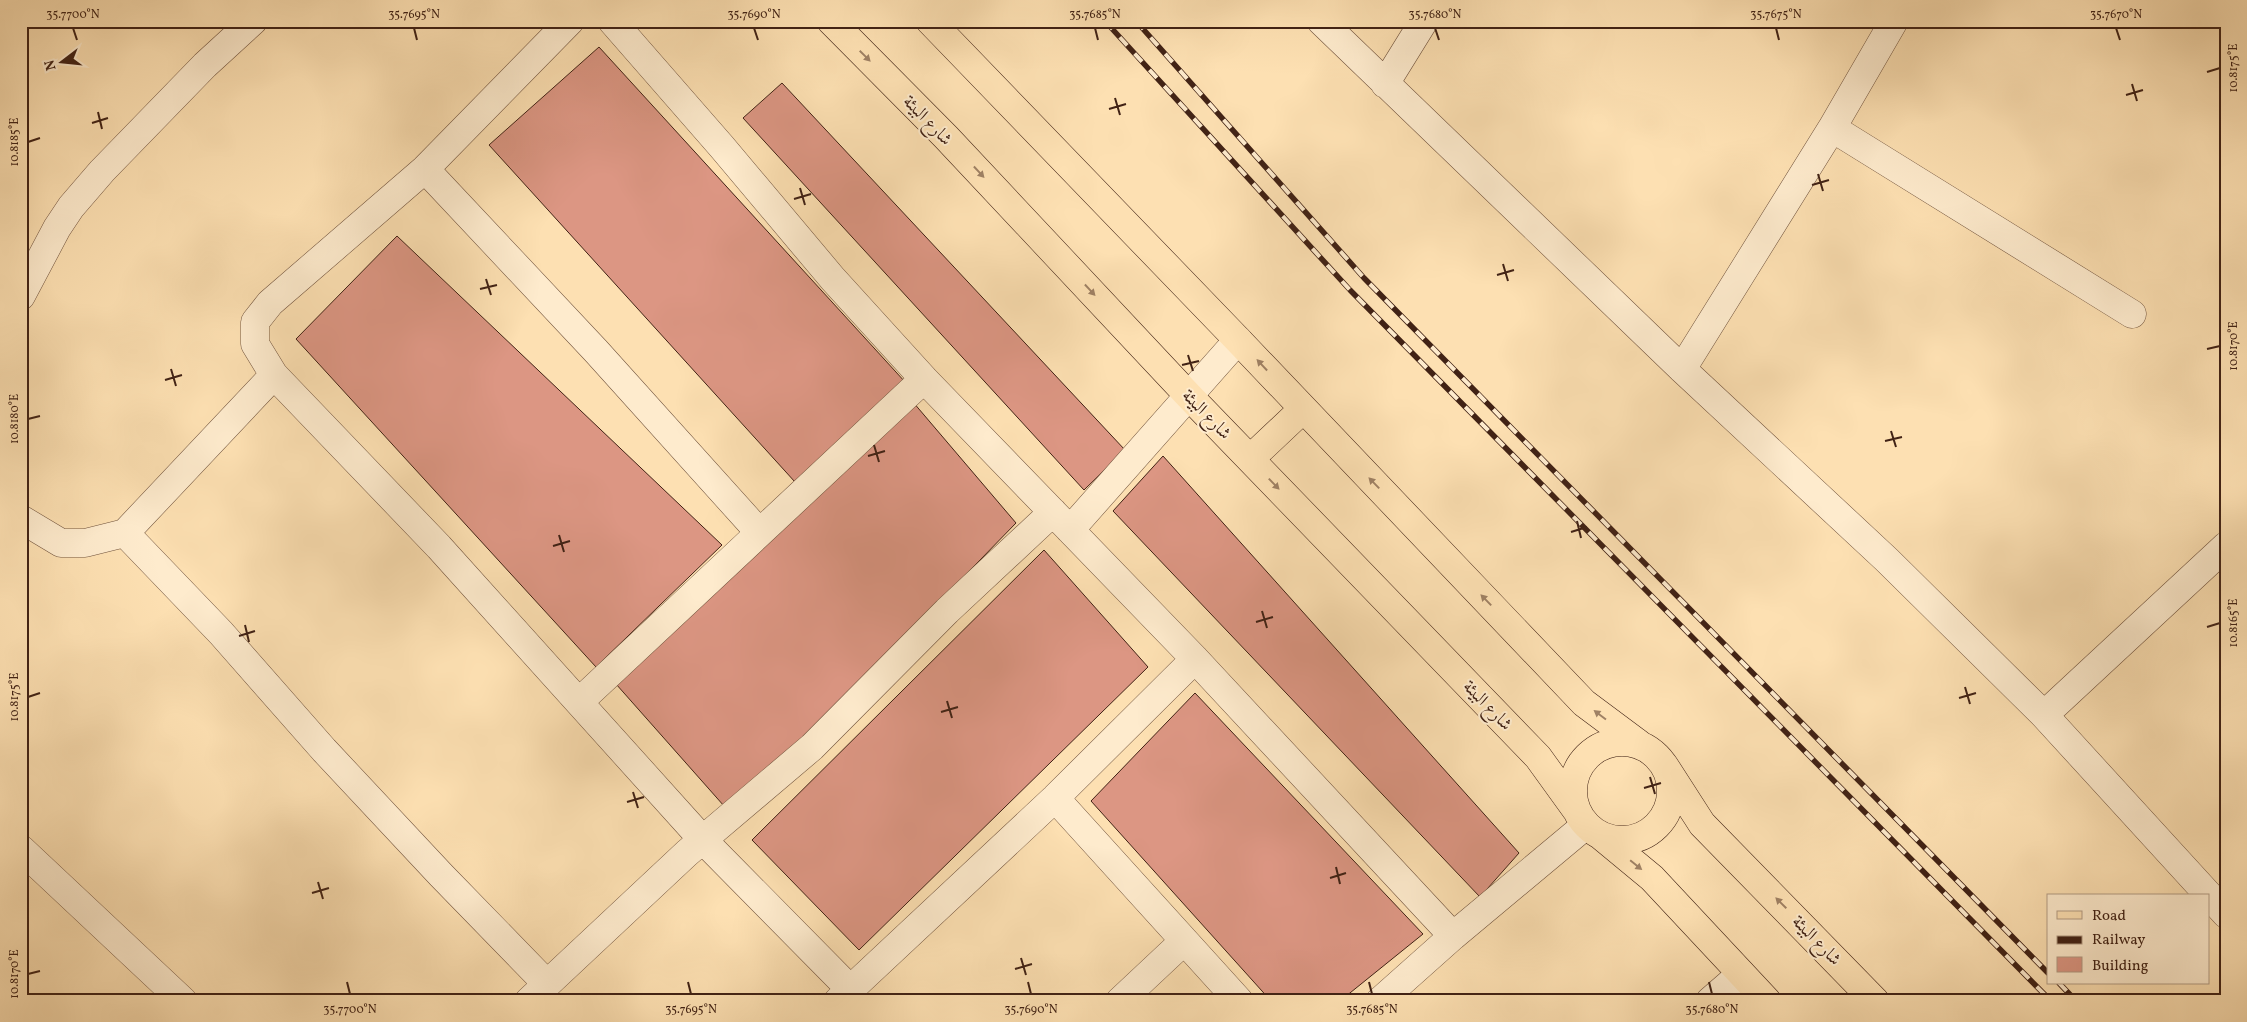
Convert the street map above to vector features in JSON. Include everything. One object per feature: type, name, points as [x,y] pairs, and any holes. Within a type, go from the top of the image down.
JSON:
[{"type":"main road","name":"شارع البيئة","points":[[831,21],[946,137],[1188,395],[1538,757],[1587,823],[1652,878],[1768,1001]]},
{"type":"main road","points":[[930,21],[1238,340],[1584,703],[1654,754],[1664,765],[1670,780],[1671,796],[1667,812],[1658,825],[1645,834],[1630,840],[1614,840],[1587,823],[1573,795],[1574,778],[1581,764],[1592,751],[1607,744],[1623,742],[1639,744]]},
{"type":"main road","points":[[1250,459],[1303,408]]},
{"type":"main road","name":"شارع البيئة","points":[[1664,765],[1702,824],[1875,1001]]},
{"type":"street","points":[[21,296],[57,228],[71,207],[102,171],[191,79],[253,21]]},
{"type":"street","points":[[570,21],[425,169],[270,303],[255,322],[255,344],[274,375],[439,547],[844,995],[1055,798],[1195,659]]},
{"type":"street","points":[[612,21],[722,147],[833,279],[924,379],[1195,659],[1453,936]]},
{"type":"street","points":[[1321,21],[1682,369],[1887,560],[2044,715],[2208,894]]},
{"type":"street","points":[[1385,84],[1424,21]]},
{"type":"street","points":[[1682,369],[1832,128],[1894,21]]},
{"type":"street","points":[[1832,128],[2132,314]]},
{"type":"street","points":[[425,169],[596,352],[759,532]]},
{"type":"street","points":[[125,533],[221,633],[538,992],[703,840],[812,748],[947,611],[1062,521],[1188,395],[1238,340]]},
{"type":"street","points":[[21,519],[61,543],[85,543],[125,533],[274,375]]},
{"type":"street","points":[[579,702],[924,379]]},
{"type":"street","points":[[2044,715],[2226,546]]},
{"type":"street","points":[[1055,798],[1239,1001]]},
{"type":"street","points":[[1380,1001],[1453,936],[1587,823]]},
{"type":"street","points":[[21,849],[183,1001]]},
{"type":"street","points":[[2210,897],[2226,914]]},
{"type":"street","points":[[1120,1001],[1184,941]]},
{"type":"street","points":[[1710,1001],[1741,974]]},
{"type":"building","points":[[599,47],[906,383],[795,482],[489,145]]},
{"type":"building","points":[[782,83],[1125,450],[1084,490],[743,118]]},
{"type":"building","points":[[397,236],[722,545],[596,667],[296,339]]},
{"type":"building","points":[[907,395],[1016,523],[732,815],[616,684]]},
{"type":"building","points":[[1163,456],[1519,853],[1480,897],[1113,511]]},
{"type":"building","points":[[1044,550],[1148,667],[859,950],[752,840]]},
{"type":"building","points":[[1195,693],[1423,934],[1340,1001],[1271,1001],[1091,801]]},
{"type":"railway","points":[[1105,21],[1350,290],[2051,1001]]},
{"type":"railway","points":[[1136,21],[1364,278],[2047,972]]},
{"type":"railway","points":[[2060,984],[2076,1001]]}]
